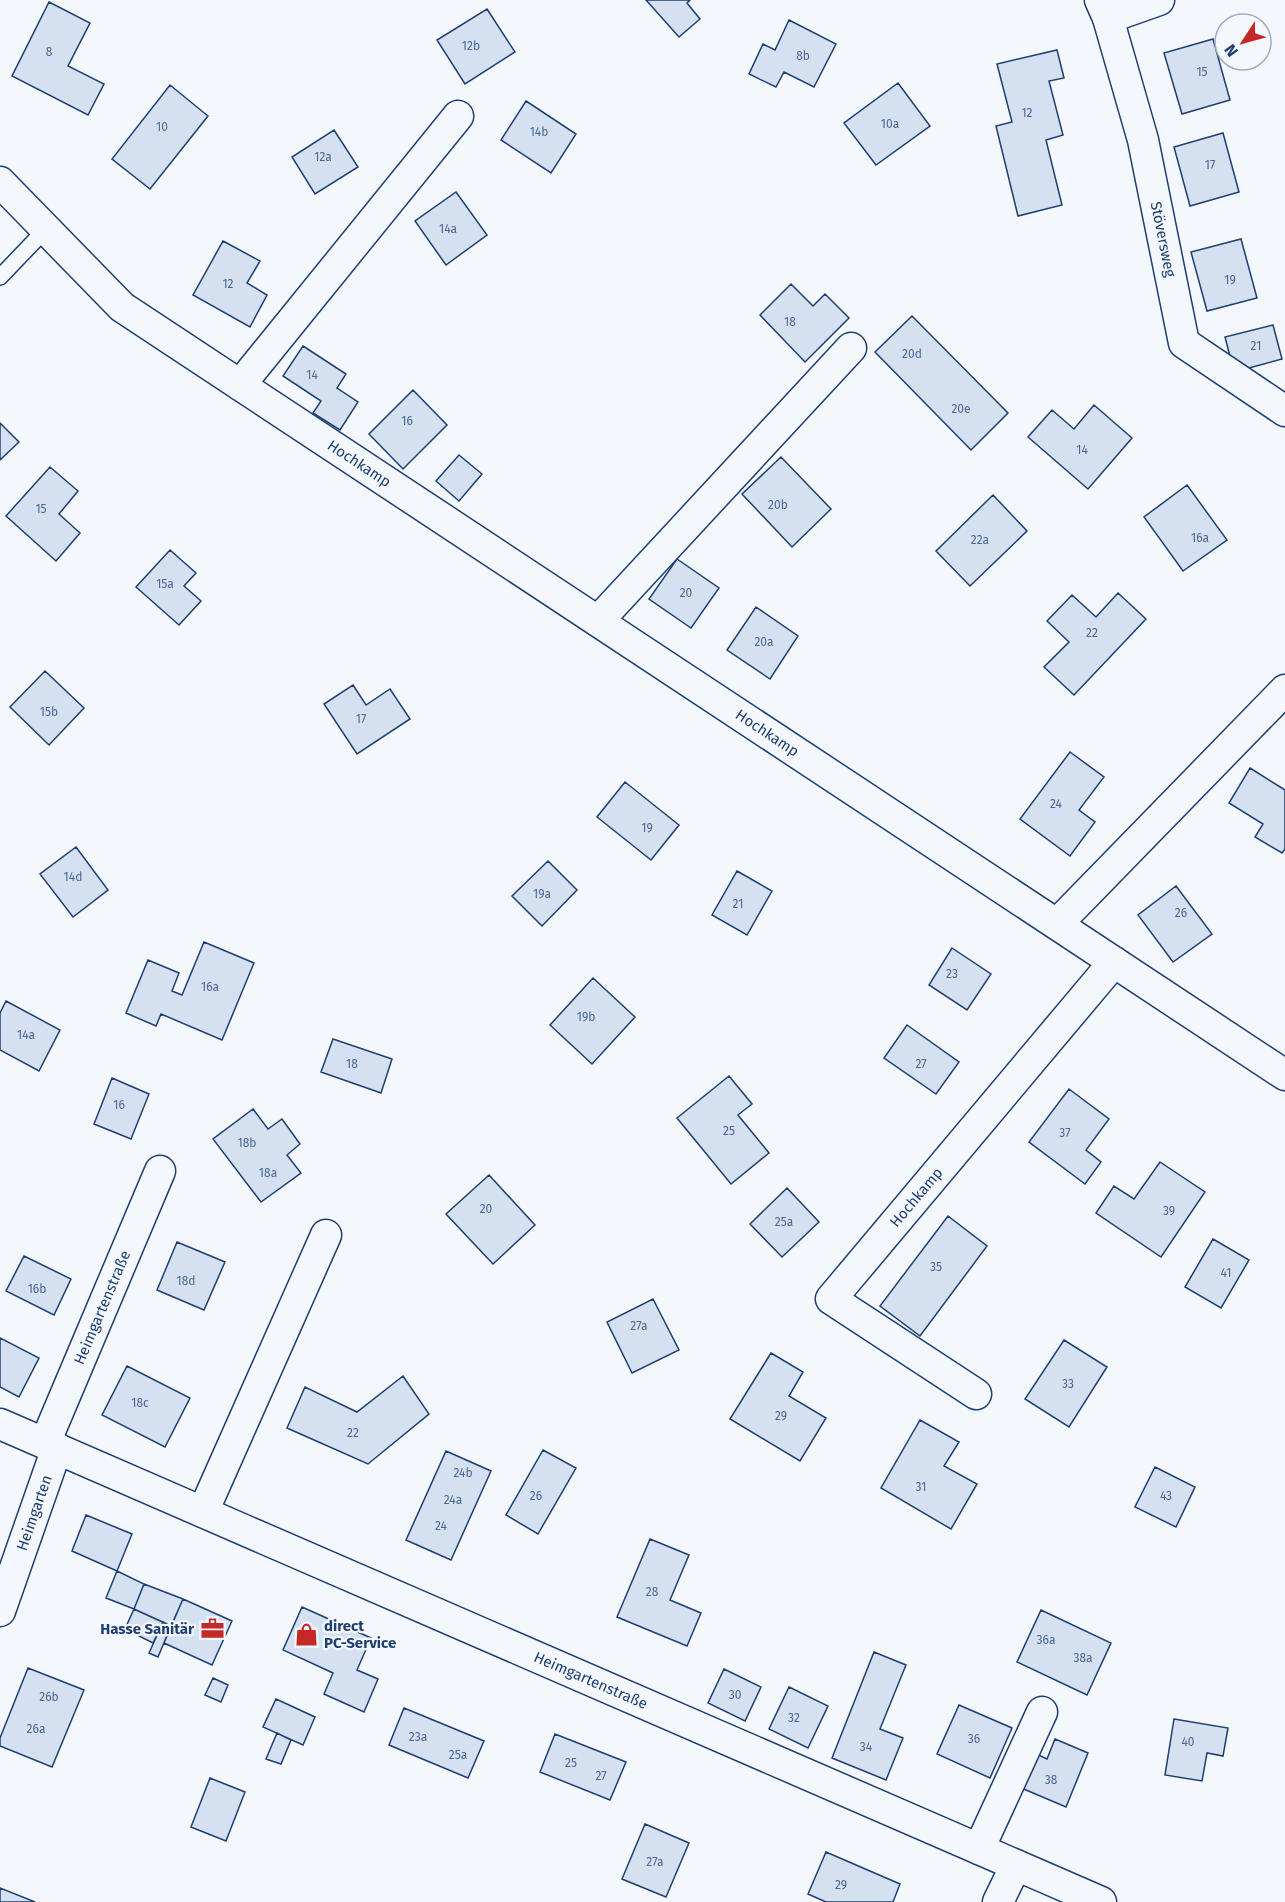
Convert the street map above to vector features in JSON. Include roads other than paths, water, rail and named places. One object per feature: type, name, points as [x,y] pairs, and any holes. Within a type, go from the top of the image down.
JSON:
[{"type":"street","name":"Stöversweg","points":[[1159,0],[1104,9],[1143,141],[1184,343],[1285,411]]},
{"type":"street","points":[[240,385],[458,116]]},
{"type":"street","name":"Hochkamp","points":[[0,182],[122,307],[1285,1075]]},
{"type":"street","points":[[598,621],[851,348]]},
{"type":"street","points":[[1057,924],[1285,690]]},
{"type":"street","name":"Hochkamp","points":[[976,1394],[831,1299],[1114,962]]},
{"type":"street","name":"Heimgartenstraße","points":[[51,1446],[160,1171]]},
{"type":"street","points":[[203,1512],[326,1234]]},
{"type":"street","name":"Heimgartenstraße","points":[[0,1424],[1101,1902]]},
{"type":"street","name":"Heimgarten","points":[[0,1611],[51,1446]]},
{"type":"street","points":[[979,1849],[1042,1712]]},
{"type":"street","points":[[998,1902],[1016,1865]]},
{"type":"lane","points":[[0,277],[46,229]]},
{"type":"place","name":"Hasse Sanitär","points":[[212,1629]]},
{"type":"place","name":"direct PC-Service","points":[[306,1635]]}]
